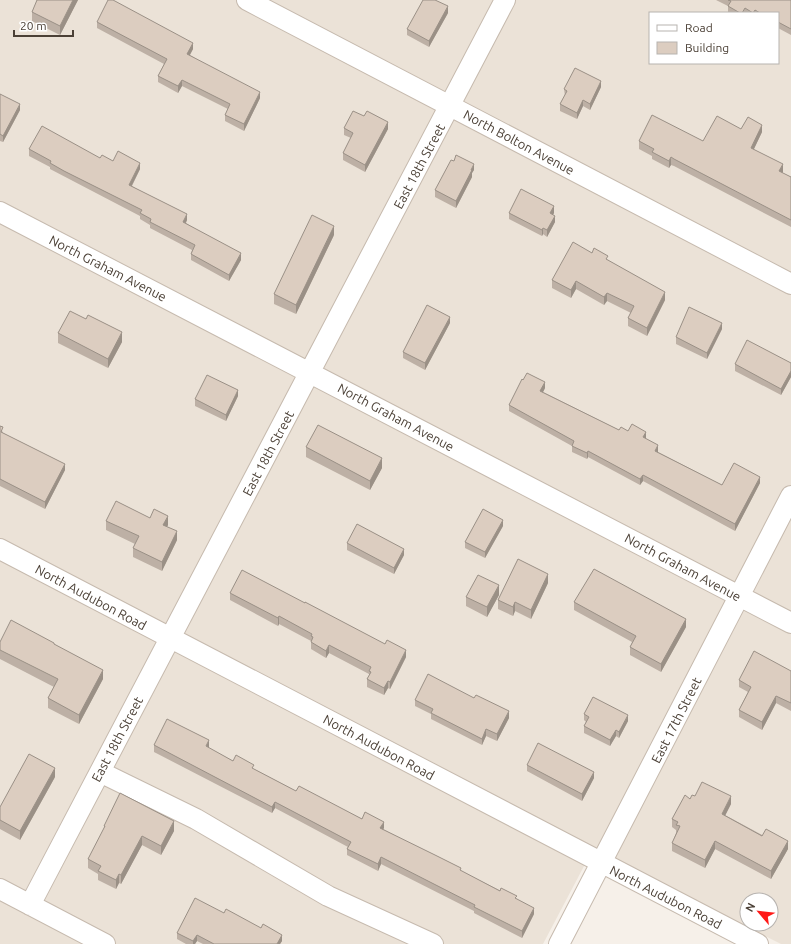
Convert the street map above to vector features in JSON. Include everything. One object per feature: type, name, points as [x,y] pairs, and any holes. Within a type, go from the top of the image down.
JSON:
[{"type":"street","name":"North Bolton Avenue","points":[[247,0],[791,284]]},
{"type":"street","name":"East 18th Street","points":[[30,905],[505,0]]},
{"type":"street","name":"North Graham Avenue","points":[[0,212],[791,623]]},
{"type":"street","name":"East 17th Street","points":[[559,944],[791,496]]},
{"type":"street","name":"North Audubon Road","points":[[0,549],[758,944]]},
{"type":"street","points":[[100,772],[196,819],[328,896],[433,944]]},
{"type":"street","points":[[0,889],[105,944]]},
{"type":"shaded area","points":[[0,0],[791,0],[791,944],[781,944],[757,932],[779,932],[779,892],[739,892],[739,923],[593,849],[543,944],[0,944]]},
{"type":"building","points":[[37,0],[73,0],[60,26],[32,12]]},
{"type":"building","points":[[108,0],[113,0],[193,43],[187,54],[260,92],[244,124],[225,115],[230,104],[182,80],[178,86],[158,76],[167,59],[97,22]]},
{"type":"building","points":[[423,0],[435,0],[448,6],[429,41],[407,29]]},
{"type":"building","points":[[728,0],[791,0],[791,29],[779,23],[779,12],[758,12],[755,10],[751,12],[745,8],[743,12],[738,12],[728,6],[731,1]]},
{"type":"building","points":[[575,68],[601,81],[590,104],[583,100],[577,113],[560,104],[567,91],[564,89]]},
{"type":"building","points":[[0,94],[20,104],[3,136],[0,134]]},
{"type":"building","points":[[353,111],[364,116],[367,111],[388,122],[365,165],[343,153],[353,133],[344,128]]},
{"type":"building","points":[[652,115],[703,141],[717,116],[741,129],[748,117],[762,125],[751,148],[783,164],[779,171],[791,177],[791,220],[671,157],[669,161],[652,152],[654,149],[639,141]]},
{"type":"building","points":[[42,126],[100,158],[102,155],[113,161],[118,151],[140,163],[129,185],[187,214],[183,222],[241,253],[229,275],[191,254],[195,245],[150,222],[151,219],[140,213],[142,210],[64,171],[50,163],[51,161],[29,149]]},
{"type":"building","points":[[456,155],[474,164],[456,201],[435,190],[451,160],[454,161]]},
{"type":"building","points":[[521,189],[554,206],[550,213],[555,216],[547,230],[543,228],[542,230],[509,213]]},
{"type":"building","points":[[312,215],[334,226],[296,305],[274,294]]},
{"type":"building","points":[[573,242],[592,253],[594,248],[608,256],[606,259],[665,292],[647,328],[628,318],[634,306],[607,293],[604,297],[576,281],[571,290],[552,280]]},
{"type":"building","points":[[427,305],[450,317],[425,363],[403,352]]},
{"type":"building","points":[[689,307],[722,323],[707,353],[676,337]]},
{"type":"building","points":[[70,311],[86,319],[88,315],[122,332],[108,359],[58,333]]},
{"type":"building","points":[[747,340],[791,363],[791,371],[781,389],[735,364]]},
{"type":"building","points":[[527,373],[545,382],[540,391],[619,430],[621,427],[628,431],[632,424],[646,432],[643,437],[658,445],[655,451],[722,485],[734,463],[760,477],[735,524],[643,475],[640,479],[588,451],[587,453],[572,446],[574,441],[509,405],[522,379],[523,380]]},
{"type":"building","points":[[207,375],[238,390],[226,415],[195,399]]},
{"type":"building","points":[[318,425],[382,458],[370,481],[306,447]]},
{"type":"building","points":[[0,426],[3,427],[1,432],[65,464],[45,502],[0,479]]},
{"type":"building","points":[[116,501],[150,518],[154,509],[168,516],[163,525],[177,531],[162,562],[133,548],[139,536],[106,521]]},
{"type":"building","points":[[483,509],[503,520],[485,552],[465,542]]},
{"type":"building","points":[[357,524],[404,549],[394,568],[347,543]]},
{"type":"building","points":[[518,559],[548,574],[531,610],[515,602],[513,607],[498,600]]},
{"type":"building","points":[[594,569],[686,619],[661,664],[630,647],[636,636],[574,602]]},
{"type":"building","points":[[242,570],[385,644],[387,640],[406,650],[390,682],[388,681],[384,688],[367,679],[371,672],[369,671],[371,667],[329,645],[326,651],[311,642],[313,637],[311,636],[312,634],[279,616],[278,618],[230,593]]},
{"type":"building","points":[[478,575],[499,585],[487,607],[466,597]]},
{"type":"building","points":[[11,620],[103,670],[79,715],[48,698],[58,679],[0,650],[0,642]]},
{"type":"building","points":[[754,651],[791,671],[791,703],[776,696],[762,722],[739,710],[751,687],[739,680]]},
{"type":"building","points":[[428,674],[474,698],[476,695],[509,711],[497,734],[486,729],[482,739],[431,713],[433,709],[415,700]]},
{"type":"building","points":[[593,697],[628,715],[619,732],[616,730],[610,740],[584,726],[589,717],[584,714]]},
{"type":"building","points":[[167,719],[209,740],[206,746],[233,761],[236,755],[254,765],[252,768],[296,791],[299,786],[362,819],[365,812],[384,822],[380,828],[461,868],[460,870],[500,891],[501,888],[517,896],[515,898],[534,908],[522,931],[381,857],[378,864],[347,849],[351,842],[275,802],[272,807],[154,745]]},
{"type":"building","points":[[538,743],[594,772],[582,794],[527,765]]},
{"type":"building","points":[[29,754],[55,768],[20,831],[0,820],[0,807]]},
{"type":"building","points":[[702,782],[731,796],[722,814],[762,836],[766,829],[788,841],[771,871],[715,841],[705,860],[672,843],[680,826],[676,825],[678,822],[672,819],[685,795],[690,799],[692,795],[695,796]]},
{"type":"building","points":[[120,793],[174,821],[161,846],[142,836],[121,875],[119,874],[116,880],[98,871],[101,866],[88,859]]},
{"type":"building","points":[[195,898],[224,913],[226,909],[261,928],[263,924],[282,935],[277,944],[214,944],[197,935],[193,941],[177,933]]}]
